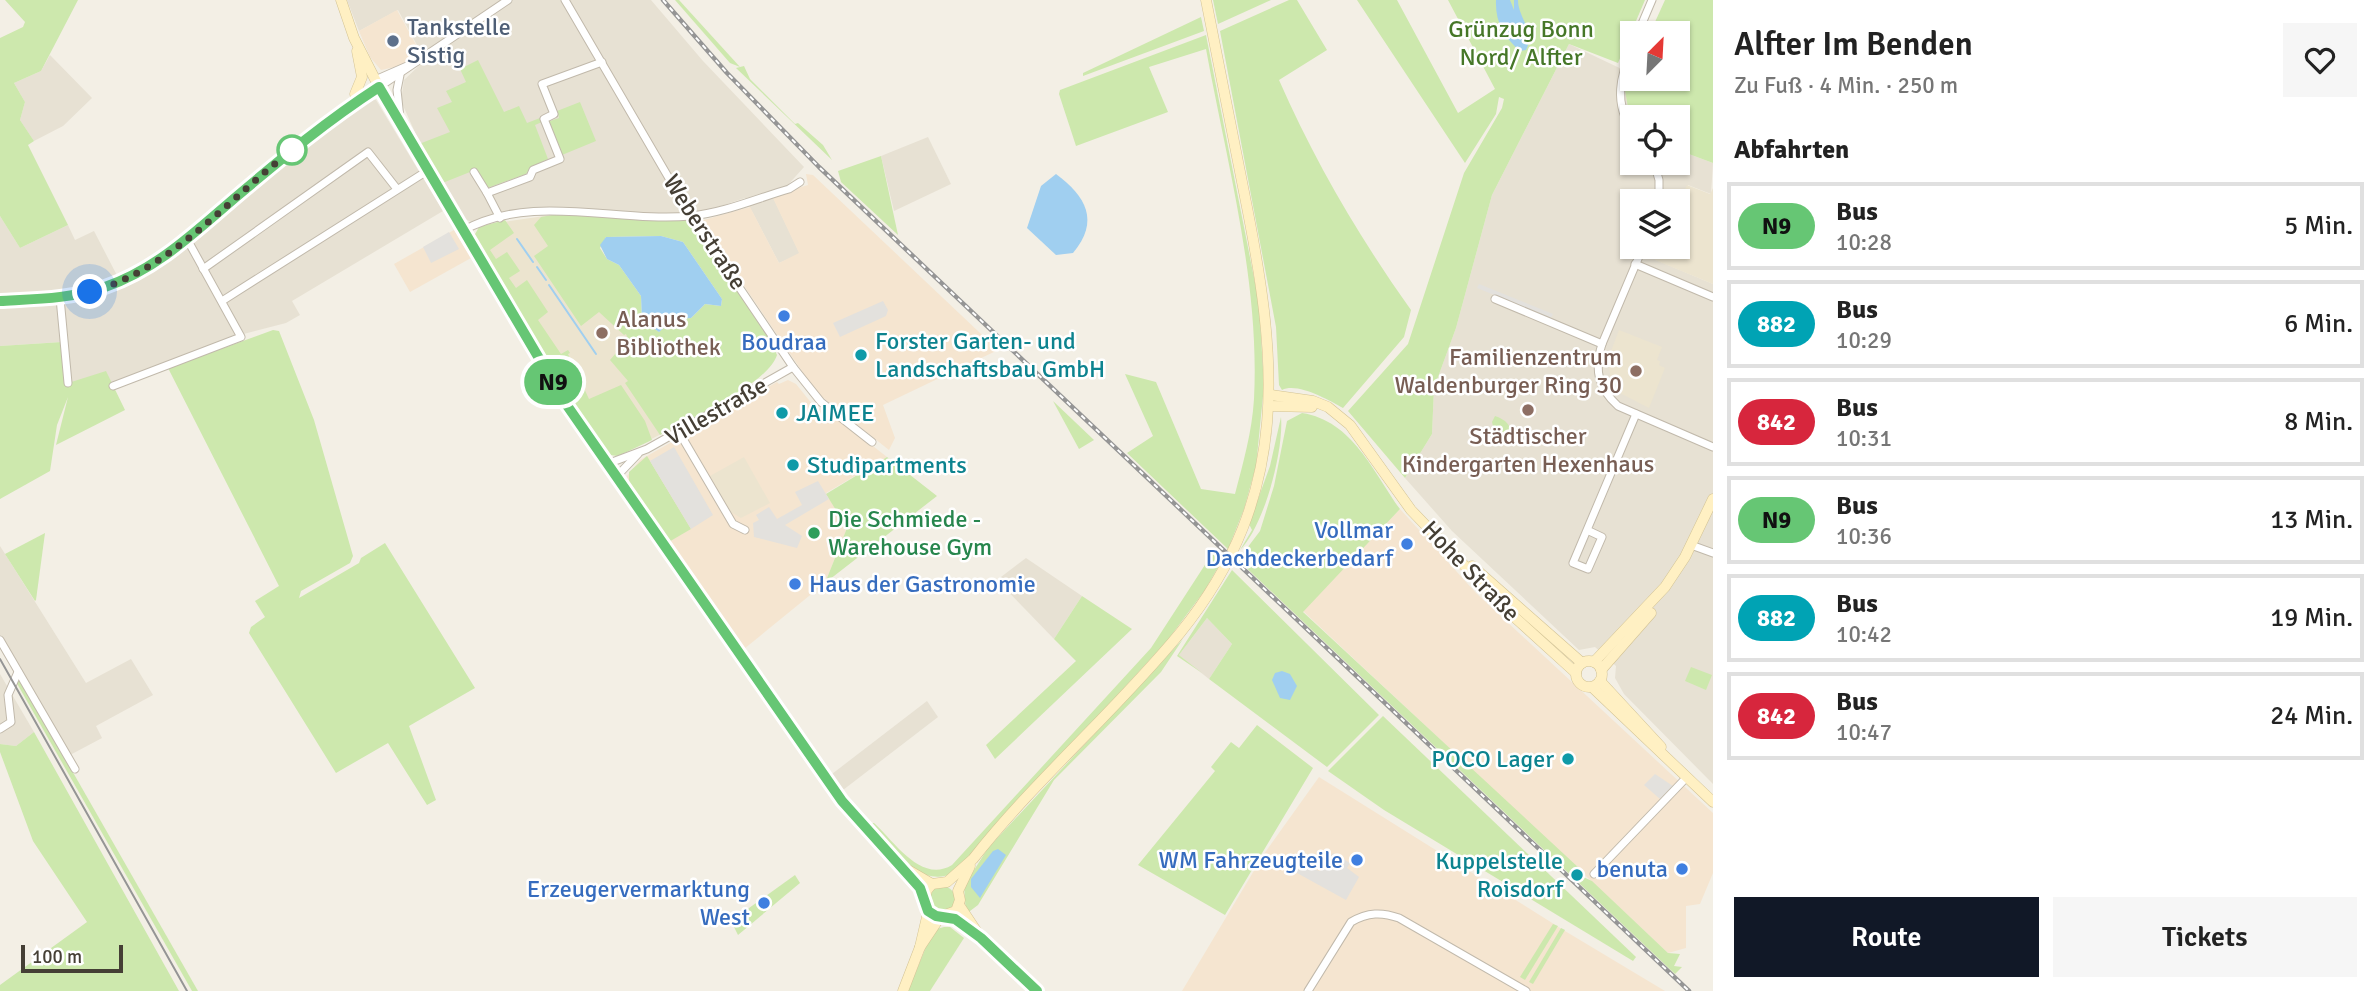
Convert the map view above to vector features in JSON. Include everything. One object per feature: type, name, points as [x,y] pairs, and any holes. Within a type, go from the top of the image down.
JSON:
[{"type":"street","points":[[341,0],[354,38],[362,77],[355,94],[344,109]]},
{"type":"street","points":[[355,94],[408,66],[508,0]]},
{"type":"street","name":"Weberstraße","points":[[565,0],[691,216],[793,367],[821,402],[872,442]]},
{"type":"street","points":[[899,863],[932,884],[947,882],[973,859],[1153,664],[1208,595],[1228,559],[1252,505],[1261,471],[1271,400],[1269,336],[1263,286],[1206,0]]},
{"type":"street","points":[[1643,21],[1652,0]]},
{"type":"street","points":[[354,38],[427,171],[566,404],[842,801],[899,863],[931,914],[955,919],[981,938],[1037,991]]},
{"type":"street","points":[[487,193],[530,177],[533,170],[560,159],[544,119],[554,114],[542,85],[601,62]]},
{"type":"street","points":[[0,301],[60,298],[99,290],[128,278],[161,259],[377,83],[400,75],[408,66]]},
{"type":"street","points":[[400,75],[397,103],[401,125]]},
{"type":"street","points":[[203,269],[368,152],[397,189]]},
{"type":"street","points":[[222,301],[427,171]]},
{"type":"street","points":[[474,172],[499,218]]},
{"type":"street","points":[[462,231],[499,218],[559,211],[691,216],[789,189],[800,181]]},
{"type":"street","points":[[113,386],[241,337],[187,239]]},
{"type":"street","points":[[1637,259],[1602,344],[1597,369],[1601,386],[1618,406],[1713,447]]},
{"type":"street","points":[[1635,264],[1713,297]]},
{"type":"street","points":[[60,298],[68,383]]},
{"type":"street","points":[[1495,299],[1602,344]]},
{"type":"street","name":"Villestraße","points":[[607,464],[638,453],[679,432],[793,367]]},
{"type":"street","name":"Hohe Straße","points":[[1271,400],[1337,414],[1350,425],[1413,508],[1510,614],[1579,668],[1582,685],[1597,675]]},
{"type":"street","points":[[1587,530],[1602,537],[1588,569],[1573,563],[1636,414]]},
{"type":"street","points":[[679,432],[733,524],[745,530]]},
{"type":"street","name":"Villestraße","points":[[616,477],[638,453]]},
{"type":"street","points":[[1694,546],[1713,499]]},
{"type":"street","points":[[1597,675],[1694,546],[1713,511]]},
{"type":"street","points":[[1694,546],[1713,553]]},
{"type":"street","points":[[0,640],[75,769]]},
{"type":"street","points":[[1579,668],[1597,675],[1686,778],[1713,802]]},
{"type":"street","points":[[0,729],[11,722],[8,695],[18,672]]},
{"type":"street","points":[[1597,675],[1629,715],[1713,795]]},
{"type":"street","points":[[1594,874],[1686,778]]},
{"type":"street","points":[[973,859],[958,891],[959,905],[981,938]]},
{"type":"street","points":[[947,882],[958,891]]},
{"type":"street","points":[[903,991],[920,947],[927,917],[925,902],[932,884]]},
{"type":"street","points":[[920,947],[943,917],[959,905]]},
{"type":"street","points":[[1308,991],[1351,922],[1360,916],[1384,913],[1399,918],[1526,991]]},
{"type":"shaded area","points":[[347,0],[651,0],[703,61],[804,167],[787,186],[770,191],[800,254],[779,263],[745,198],[691,216],[537,212],[475,224],[463,218],[434,171],[434,166],[430,166],[401,101],[404,80],[425,60],[398,10],[359,31]]},
{"type":"shaded area","points":[[397,10],[420,52],[399,66],[381,70],[370,57],[359,31]]},
{"type":"shaded area","points":[[1569,44],[1620,68],[1620,91],[1625,91],[1629,105],[1620,105],[1620,175],[1690,175],[1690,154],[1713,163],[1711,194],[1688,185],[1686,189],[1620,189],[1620,259],[1656,259],[1713,284],[1713,784],[1624,694],[1615,678],[1616,666],[1595,647],[1579,650],[1452,531],[1405,478],[1432,434],[1434,388],[1456,328],[1492,195]]},
{"type":"shaded area","points":[[50,55],[92,98],[63,126],[34,141],[20,120],[25,102],[14,83],[41,71]]},
{"type":"shaded area","points":[[372,99],[376,100],[443,211],[292,301],[300,315],[286,323],[236,336],[111,384],[109,381],[65,384],[61,342],[0,346],[0,216],[20,248],[68,225],[75,240],[94,231],[123,287],[150,273],[181,251],[296,156]]},
{"type":"shaded area","points":[[928,137],[951,184],[894,211],[881,156]]},
{"type":"shaded area","points":[[806,174],[813,175],[998,350],[883,405],[895,438],[889,450],[816,392],[700,221],[750,207],[779,263],[799,253],[772,196],[808,185]]},
{"type":"shaded area","points":[[1687,185],[1710,194],[1713,188],[1713,284],[1655,260],[1690,259],[1690,189],[1685,189]]},
{"type":"shaded area","points":[[558,214],[679,425],[618,456],[606,452],[571,402],[475,246],[474,235],[483,225]]},
{"type":"shaded area","points":[[454,230],[471,258],[410,292],[394,264]]},
{"type":"shaded area","points":[[449,232],[459,249],[431,263],[423,247]]},
{"type":"shaded area","points":[[1479,284],[1553,314],[1551,318],[1477,288]]},
{"type":"shaded area","points":[[883,301],[888,310],[886,316],[840,337],[833,323]]},
{"type":"shaded area","name":"Familienzentrum Waldenburger Ring 30","points":[[1619,330],[1662,347],[1657,360],[1660,361],[1659,365],[1665,368],[1649,408],[1620,393],[1611,381],[1608,359]]},
{"type":"shaded area","points":[[788,380],[796,384],[817,410],[823,407],[887,457],[826,493],[847,528],[825,583],[744,649],[667,543],[629,486],[627,476],[640,460],[777,382],[779,384]]},
{"type":"shaded area","points":[[674,447],[713,515],[691,529],[650,461]]},
{"type":"shaded area","points":[[744,457],[770,503],[741,518],[731,512],[710,476]]},
{"type":"shaded area","points":[[818,481],[829,499],[785,525],[802,536],[797,548],[754,537],[753,523],[759,520],[756,515],[769,507],[777,519],[802,505],[795,492]]},
{"type":"shaded area","points":[[1400,509],[1476,593],[1713,813],[1713,873],[1700,904],[1686,906],[1686,948],[1668,953],[1303,611]]},
{"type":"shaded area","points":[[0,546],[86,683],[131,659],[153,695],[96,726],[102,738],[70,755],[0,640]]},
{"type":"shaded area","points":[[1026,558],[1082,596],[1054,639],[997,580]]},
{"type":"shaded area","points":[[1207,618],[1232,644],[1209,679],[1179,655]]},
{"type":"shaded area","points":[[0,674],[34,732],[16,746],[0,744]]},
{"type":"shaded area","points":[[927,701],[938,717],[843,790],[832,774]]},
{"type":"shaded area","points":[[1655,774],[1673,786],[1660,799],[1644,785]]},
{"type":"shaded area","points":[[1319,777],[1665,991],[1182,991],[1264,854]]},
{"type":"shaded area","points":[[1333,853],[1350,863],[1347,868],[1359,877],[1346,900],[1288,868],[1291,863],[1320,871]]},
{"type":"green space","points":[[5,0],[78,0],[41,71],[14,83],[25,102],[20,120],[34,141],[28,145],[68,225],[20,248],[0,216],[0,38],[23,27],[25,22]]},
{"type":"green space","points":[[675,0],[679,0],[740,67],[730,63]]},
{"type":"green space","points":[[1213,0],[1271,0],[1218,24]]},
{"type":"green space","points":[[1289,0],[1297,0],[1327,50],[1279,80],[1339,198],[1411,310],[1404,337],[1343,408],[1313,393],[1296,388],[1282,390],[1279,385],[1276,327],[1220,31]]},
{"type":"green space","name":"Grünzug Bonn Nord/ Alfter","points":[[1357,0],[1397,0],[1458,113],[1495,89],[1448,0],[1645,0],[1636,21],[1620,21],[1618,63],[1569,44],[1492,195],[1456,328],[1434,388],[1432,434],[1405,478],[1348,411],[1408,344],[1464,173],[1502,108],[1504,99],[1499,97],[1496,114],[1465,163]]},
{"type":"green space","points":[[1665,0],[1713,0],[1713,163],[1690,154],[1690,105],[1628,105],[1625,91],[1690,91],[1690,21],[1655,21]]},
{"type":"green space","points":[[1201,17],[1204,31],[1083,76],[1083,73]]},
{"type":"green space","points":[[1206,35],[1259,303],[1264,386],[1256,466],[1244,509],[1228,549],[1127,453],[1153,436],[1125,374],[1156,382],[1201,489],[1235,494],[1249,435],[1254,399],[1252,311],[1240,223],[1206,49],[1149,67],[1168,112],[1076,146],[1059,94],[1060,90]]},
{"type":"green space","points":[[478,60],[504,112],[519,106],[527,123],[540,118],[542,122],[535,125],[548,159],[530,168],[526,174],[487,188],[475,170],[440,184],[435,167],[430,166],[419,144],[450,132],[437,108],[452,102],[446,91],[466,82],[460,69]]},
{"type":"green space","points":[[744,66],[750,79],[795,124],[798,123],[823,145],[832,160],[736,68]]},
{"type":"green space","points":[[580,102],[596,141],[562,155],[547,122],[559,118],[557,111]]},
{"type":"green space","points":[[881,156],[898,235],[841,182],[838,171]]},
{"type":"green space","points":[[558,214],[689,220],[766,332],[777,355],[770,366],[743,390],[660,435],[625,383],[628,381],[610,360],[628,339],[626,334],[599,312],[581,326],[534,256],[548,246],[534,225],[541,217]],"holes":[[[661,236],[683,242],[722,299],[721,306],[705,304],[691,318],[674,319],[659,332],[642,320],[641,296],[619,265],[607,259],[600,248],[606,237]]]},
{"type":"green space","points":[[505,220],[514,233],[490,250],[496,259],[507,252],[520,271],[509,278],[516,288],[527,280],[548,312],[538,320],[561,354],[568,350],[570,353],[568,354],[589,399],[621,385],[645,421],[652,440],[618,456],[610,455],[571,402],[475,246],[473,238],[479,227]]},
{"type":"green space","points":[[273,330],[279,331],[314,420],[353,556],[350,563],[301,591],[299,598],[359,563],[361,558],[385,543],[475,688],[409,726],[436,800],[427,805],[388,743],[336,773],[249,633],[251,627],[265,617],[255,601],[279,586],[168,368]]},
{"type":"green space","points":[[62,342],[65,384],[106,371],[125,410],[56,445],[68,397],[57,425],[50,471],[0,499],[0,346]]},
{"type":"green space","points":[[1053,401],[1094,440],[1079,449]]},
{"type":"green space","points":[[1302,413],[1320,418],[1348,437],[1371,464],[1400,509],[1303,612],[1579,868],[1573,874],[1578,879],[1581,876],[1592,881],[1668,953],[1680,954],[1674,966],[1682,967],[1675,974],[1238,560],[1260,531],[1274,486],[1287,421]]},
{"type":"green space","points":[[1495,416],[1505,422],[1510,430],[1507,437],[1497,441],[1492,422]]},
{"type":"green space","points":[[1281,417],[1279,449],[1271,487],[1257,524],[1240,550],[1252,530],[1249,524],[1270,466]]},
{"type":"green space","points":[[647,456],[691,529],[667,543],[629,486],[629,472]]},
{"type":"green space","points":[[887,457],[937,496],[825,583],[847,528],[826,494]]},
{"type":"green space","points":[[45,533],[36,600],[35,601],[5,554]]},
{"type":"green space","points":[[1212,554],[1222,560],[1205,590],[1167,641],[954,873],[941,877],[928,876],[917,871],[895,855],[868,824],[874,823],[919,865],[941,869],[952,865],[1151,648]]},
{"type":"green space","points":[[1232,570],[1379,715],[1327,767],[1209,679],[1232,644],[1207,618],[1179,655],[1202,673],[1177,656]]},
{"type":"green space","points":[[1082,596],[1132,629],[995,759],[986,745],[1076,661],[1054,639]]},
{"type":"green space","points":[[1183,639],[1161,672],[1054,780],[978,905],[966,914],[964,886],[988,848]]},
{"type":"green space","points":[[1691,667],[1712,675],[1706,690],[1685,681]]},
{"type":"green space","points":[[19,678],[198,991],[192,991],[15,680]]},
{"type":"green space","points":[[1383,716],[1636,957],[1633,961],[1384,810],[1328,771]]},
{"type":"green space","points":[[1257,725],[1313,768],[1225,915],[1138,865],[1215,771],[1211,767],[1231,742],[1239,748]]},
{"type":"green space","points":[[34,732],[179,991],[0,991],[0,985],[87,922],[33,841],[0,752],[0,744],[16,746]]},
{"type":"green space","points":[[795,875],[800,883],[738,935],[731,921]]},
{"type":"green space","points":[[942,886],[951,890],[955,899],[951,908],[942,912],[933,908],[929,899],[933,890]]},
{"type":"green space","points":[[1553,924],[1558,926],[1525,980],[1520,977]]},
{"type":"green space","points":[[950,927],[964,938],[930,991],[908,991],[933,930]]},
{"type":"green space","points":[[1561,928],[1565,930],[1533,984],[1529,982]]},
{"type":"water","points":[[1496,0],[1510,0],[1514,10],[1514,0],[1518,0],[1529,37],[1526,50],[1520,51],[1505,35],[1497,15]]},
{"type":"water","points":[[1056,174],[1082,200],[1087,220],[1086,230],[1073,253],[1056,255],[1027,228],[1041,186]]},
{"type":"water","points":[[661,236],[683,242],[722,299],[721,306],[705,304],[691,318],[674,319],[659,332],[642,320],[641,296],[619,265],[607,259],[600,245],[606,237]]},
{"type":"water","points":[[1282,671],[1290,674],[1297,686],[1290,700],[1280,698],[1272,680],[1275,673]]},
{"type":"water","points":[[998,849],[1006,855],[980,898],[971,887],[971,879],[993,851]]},
{"type":"waterway","points":[[517,239],[533,262]]},
{"type":"waterway","points":[[537,267],[546,280]]},
{"type":"waterway","points":[[549,285],[596,354]]},
{"type":"tram line","points":[[0,659],[187,991]]},
{"type":"railway","points":[[663,0],[727,73],[819,167],[1689,991]]},
{"type":"bus line","name":"N9","points":[[0,301],[76,295],[106,287],[143,271],[187,239],[322,125],[379,87],[566,404],[842,801],[920,888],[925,906],[931,914],[955,919],[981,938],[1037,991]]},
{"type":"place","name":"Tankstelle Sistig","points":[[393,41]]},
{"type":"place","name":"Boudraa","points":[[784,316]]},
{"type":"place","name":"Alanus Bibliothek","points":[[602,333]]},
{"type":"place","name":"Forster Garten- und Landschaftsbau GmbH","points":[[861,355]]},
{"type":"place","name":"Familienzentrum Waldenburger Ring 30","points":[[1636,371]]},
{"type":"place","name":"Städtischer Kindergarten Hexenhaus","points":[[1528,410]]},
{"type":"place","name":"JAIMEE","points":[[782,413]]},
{"type":"place","name":"Studipartments","points":[[793,465]]},
{"type":"place","name":"Die Schmiede - Warehouse Gym","points":[[814,533]]},
{"type":"place","name":"Vollmar Dachdeckerbedarf","points":[[1407,544]]},
{"type":"place","name":"Haus der Gastronomie","points":[[795,584]]},
{"type":"place","name":"POCO Lager","points":[[1568,759]]},
{"type":"place","name":"WM Fahrzeugteile","points":[[1357,860]]},
{"type":"place","name":"benuta","points":[[1682,869]]},
{"type":"place","name":"Kuppelstelle Roisdorf","points":[[1577,875]]},
{"type":"place","name":"Erzeugervermarktung West","points":[[764,903]]},
{"type":"route","points":[[90,292],[128,278],[161,259],[292,150]]}]
